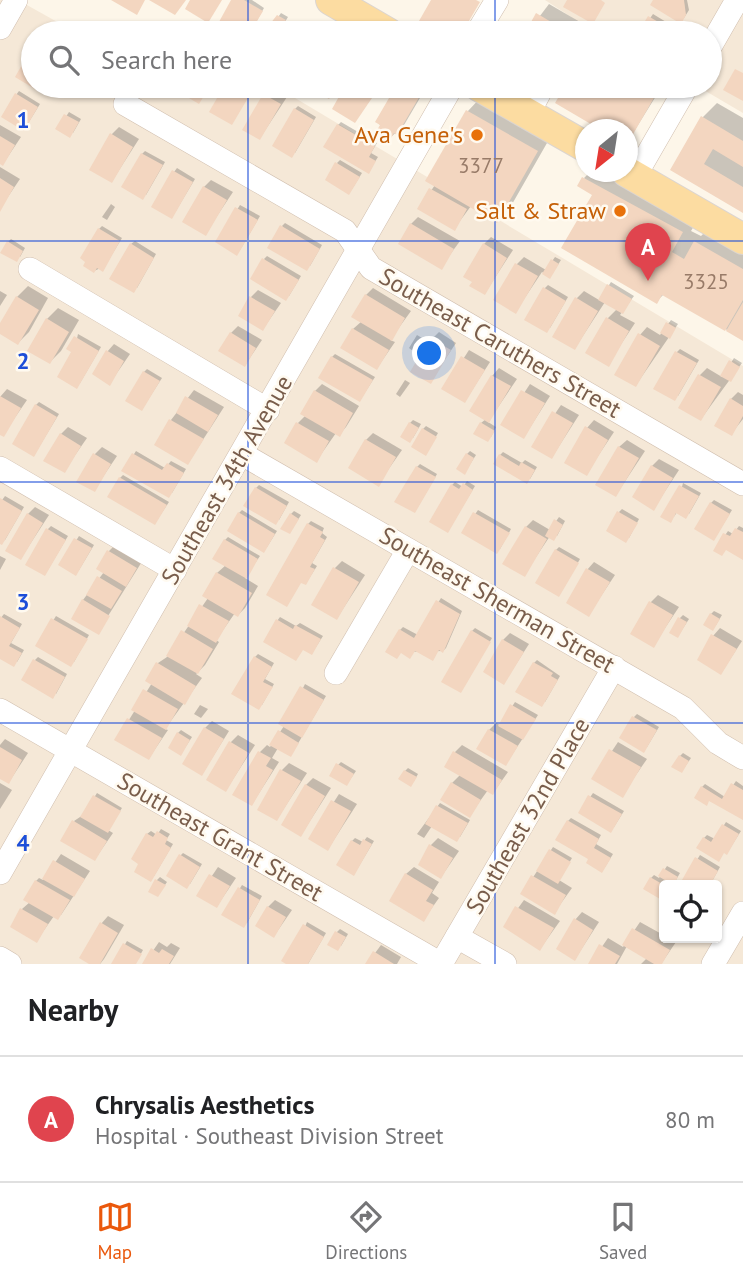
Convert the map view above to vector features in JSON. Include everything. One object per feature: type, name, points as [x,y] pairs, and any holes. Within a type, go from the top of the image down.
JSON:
[{"type":"main road","points":[[348,4],[371,21]]},
{"type":"main road","points":[[500,98],[575,142]]},
{"type":"main road","points":[[638,178],[743,239]]},
{"type":"street","points":[[0,28],[16,0]]},
{"type":"street","points":[[484,21],[496,0]]},
{"type":"street","points":[[722,26],[737,0]]},
{"type":"street","name":"Southeast 34th Avenue","points":[[0,873],[445,98]]},
{"type":"street","points":[[528,114],[537,98]]},
{"type":"street","points":[[638,163],[679,98]]},
{"type":"street","name":"Southeast Caruthers Street","points":[[125,104],[345,232],[371,268],[743,484]]},
{"type":"street","points":[[30,269],[268,410]]},
{"type":"street","name":"Southeast Sherman Street","points":[[242,454],[683,708],[718,743],[743,758]]},
{"type":"street","points":[[0,468],[175,570]]},
{"type":"street","points":[[336,673],[408,550]]},
{"type":"street","name":"Southeast 32nd Place","points":[[441,964],[614,667]]},
{"type":"street","name":"Southeast Grant Street","points":[[0,710],[441,964]]},
{"type":"street","points":[[713,964],[743,913]]},
{"type":"street","points":[[457,937],[505,964]]},
{"type":"street","points":[[0,958],[10,964]]},
{"type":"shaded area","points":[[0,0],[18,0],[56,21],[21,21],[21,98],[295,98],[743,366],[743,964],[0,964]]},
{"type":"shaded area","points":[[545,0],[743,0],[743,113],[717,98],[722,98],[722,21],[577,21]]},
{"type":"building","points":[[111,0],[145,0],[137,15]]},
{"type":"building","points":[[149,0],[186,0],[175,15]]},
{"type":"building","points":[[190,0],[222,0],[209,21],[185,9]]},
{"type":"building","points":[[231,0],[244,0],[263,11],[257,21],[219,21]]},
{"type":"building","points":[[431,0],[480,2],[469,21],[419,21]]},
{"type":"building","points":[[567,0],[601,0],[605,3],[595,21],[588,21],[563,7]]},
{"type":"building","points":[[653,0],[684,0],[686,15],[683,21],[676,21],[650,5]]},
{"type":"building","points":[[536,13],[550,21],[532,21]]},
{"type":"building","points":[[277,15],[286,20],[285,21],[272,21]]},
{"type":"building","points":[[21,66],[21,81],[15,77]]},
{"type":"building","points":[[735,69],[743,73],[743,101],[723,90]]},
{"type":"building","points":[[15,93],[38,107],[24,131],[1,117]]},
{"type":"building","points":[[189,98],[203,98],[199,104]]},
{"type":"building","points":[[217,98],[248,98],[232,125],[209,112]]},
{"type":"building","points":[[261,98],[270,98],[281,104],[260,140],[242,130]]},
{"type":"building","points":[[338,98],[372,98],[355,123],[332,109]]},
{"type":"building","points":[[389,98],[419,98],[397,135],[394,133],[390,140],[376,132],[380,125],[375,122]]},
{"type":"building","points":[[558,98],[654,98],[638,126],[638,119],[582,119],[555,103]]},
{"type":"building","points":[[294,108],[314,120],[292,158],[272,146]]},
{"type":"building","points":[[466,110],[538,151],[497,223],[425,181]]},
{"type":"building","points":[[64,114],[79,122],[70,138],[55,129]]},
{"type":"building","points":[[701,116],[743,141],[743,167],[713,149],[704,164],[743,187],[743,213],[670,170]]},
{"type":"building","points":[[337,124],[375,146],[369,157],[376,161],[369,174],[323,147]]},
{"type":"building","points":[[110,133],[133,147],[112,183],[89,170]]},
{"type":"building","points":[[0,136],[15,145],[3,166],[0,164]]},
{"type":"building","points":[[141,153],[163,165],[143,200],[121,187]]},
{"type":"building","points":[[335,162],[360,177],[349,195],[325,180]]},
{"type":"building","points":[[172,170],[193,182],[172,219],[151,207]]},
{"type":"building","points":[[0,178],[14,187],[0,212]]},
{"type":"building","points":[[579,182],[591,182],[683,232],[672,252],[684,259],[694,241],[743,269],[743,300],[725,331],[662,295],[657,304],[561,248],[592,195],[577,186]]},
{"type":"building","points":[[203,186],[227,200],[206,236],[182,222]]},
{"type":"building","points":[[429,188],[467,209],[455,231],[417,209]]},
{"type":"building","points":[[235,207],[258,220],[237,256],[215,242]]},
{"type":"building","points":[[410,223],[454,249],[442,270],[398,244]]},
{"type":"building","points":[[280,225],[320,249],[307,271],[267,248]]},
{"type":"building","points":[[98,228],[120,241],[103,272],[97,268],[94,273],[83,266],[85,262],[80,258]]},
{"type":"building","points":[[7,241],[23,251],[17,262],[0,253]]},
{"type":"building","points":[[130,243],[154,258],[134,293],[109,279]]},
{"type":"building","points":[[483,243],[507,258],[485,295],[469,286],[472,282],[463,277]]},
{"type":"building","points":[[262,258],[299,280],[286,301],[250,279]]},
{"type":"building","points":[[551,259],[559,264],[550,279],[542,274]]},
{"type":"building","points":[[515,263],[538,276],[516,314],[493,300]]},
{"type":"building","points":[[607,284],[632,299],[623,314],[598,300]]},
{"type":"building","points":[[543,287],[566,301],[547,333],[524,320]]},
{"type":"building","points":[[365,294],[405,318],[392,341],[351,317]]},
{"type":"building","points":[[16,296],[39,310],[18,345],[0,334],[0,323]]},
{"type":"building","points":[[249,296],[275,311],[263,331],[238,316]]},
{"type":"building","points":[[575,297],[598,311],[575,350],[552,337]]},
{"type":"building","points":[[743,302],[743,341],[726,331]]},
{"type":"building","points":[[606,317],[629,331],[609,367],[585,353]]},
{"type":"building","points":[[46,318],[69,332],[50,364],[27,351]]},
{"type":"building","points":[[666,322],[676,328],[670,339],[660,333]]},
{"type":"building","points":[[352,328],[389,350],[377,370],[340,348]]},
{"type":"building","points":[[230,332],[256,348],[245,367],[218,351]]},
{"type":"building","points":[[638,333],[660,346],[636,387],[614,375]]},
{"type":"building","points":[[74,336],[99,351],[77,389],[57,377],[71,352],[66,349]]},
{"type":"building","points":[[430,338],[451,350],[431,384],[410,372]]},
{"type":"building","points":[[106,350],[124,361],[110,386],[92,374]]},
{"type":"building","points":[[675,351],[697,363],[675,401],[653,389]]},
{"type":"building","points":[[331,356],[373,380],[360,402],[318,378]]},
{"type":"building","points":[[461,356],[485,370],[465,403],[441,389]]},
{"type":"building","points":[[729,360],[740,367],[731,382],[720,376]]},
{"type":"building","points":[[143,371],[160,381],[142,411],[125,401]]},
{"type":"building","points":[[698,374],[721,387],[701,421],[678,408]]},
{"type":"building","points":[[491,375],[511,386],[489,423],[469,411]]},
{"type":"building","points":[[314,390],[353,413],[340,437],[300,414]]},
{"type":"building","points":[[521,390],[545,403],[524,439],[500,425]]},
{"type":"building","points":[[0,396],[21,408],[4,437],[0,435]]},
{"type":"building","points":[[185,396],[218,415],[208,432],[176,413]]},
{"type":"building","points":[[730,398],[743,406],[743,416],[732,436],[714,426]]},
{"type":"building","points":[[35,404],[57,417],[34,457],[12,444]]},
{"type":"building","points":[[552,411],[573,423],[552,459],[531,447]]},
{"type":"building","points":[[169,419],[204,439],[188,465],[154,445]]},
{"type":"building","points":[[296,422],[329,441],[317,463],[284,443]]},
{"type":"building","points":[[409,422],[419,428],[410,443],[400,437]]},
{"type":"building","points":[[480,422],[495,431],[488,442],[473,434]]},
{"type":"building","points":[[585,426],[608,440],[587,476],[564,463]]},
{"type":"building","points":[[422,428],[437,437],[426,456],[411,447]]},
{"type":"building","points":[[60,433],[81,446],[65,473],[43,461]]},
{"type":"building","points":[[365,439],[396,457],[379,487],[348,468]]},
{"type":"building","points":[[618,446],[639,458],[616,497],[595,485]]},
{"type":"building","points":[[93,453],[111,464],[95,492],[76,482]]},
{"type":"building","points":[[132,453],[162,470],[167,463],[184,473],[169,498],[121,471]]},
{"type":"building","points":[[466,453],[474,458],[465,475],[456,469]]},
{"type":"building","points":[[499,454],[519,466],[521,462],[535,470],[527,484],[493,464]]},
{"type":"building","points":[[651,465],[673,478],[654,511],[632,497]]},
{"type":"building","points":[[416,466],[436,477],[415,513],[394,502]]},
{"type":"building","points":[[119,477],[167,505],[155,525],[107,497]]},
{"type":"building","points":[[463,483],[473,490],[448,533],[429,522],[451,484],[459,489]]},
{"type":"building","points":[[679,485],[699,496],[686,519],[676,513],[671,523],[660,517]]},
{"type":"building","points":[[255,487],[287,506],[276,525],[243,506]]},
{"type":"building","points":[[0,498],[22,511],[2,545],[0,544]]},
{"type":"building","points":[[710,502],[730,514],[714,541],[694,529]]},
{"type":"building","points":[[617,511],[638,523],[626,543],[606,531]]},
{"type":"building","points":[[238,512],[275,534],[264,553],[227,531]]},
{"type":"building","points":[[473,512],[510,533],[497,554],[461,533]]},
{"type":"building","points":[[27,513],[43,523],[21,560],[5,551]]},
{"type":"building","points":[[290,513],[299,519],[290,534],[280,529]]},
{"type":"building","points":[[554,519],[563,525],[554,541],[545,536]]},
{"type":"building","points":[[307,523],[323,532],[320,537],[325,540],[310,567],[315,569],[306,585],[301,583],[287,607],[266,595]]},
{"type":"building","points":[[525,526],[547,539],[525,577],[502,564]]},
{"type":"building","points":[[46,528],[66,540],[45,576],[25,565]]},
{"type":"building","points":[[735,528],[743,532],[743,560],[726,550],[722,556],[713,551],[723,533],[730,536]]},
{"type":"building","points":[[74,538],[92,548],[76,576],[58,565]]},
{"type":"building","points":[[224,539],[258,559],[247,579],[212,559]]},
{"type":"building","points":[[555,549],[579,563],[559,597],[535,583]]},
{"type":"building","points":[[107,550],[137,568],[126,587],[96,569]]},
{"type":"building","points":[[333,567],[359,582],[337,620],[311,605]]},
{"type":"building","points":[[586,568],[610,582],[589,617],[566,603]]},
{"type":"building","points":[[216,572],[252,593],[238,617],[202,596]]},
{"type":"building","points":[[97,576],[122,591],[111,609],[86,595]]},
{"type":"building","points":[[82,599],[110,616],[99,635],[71,619]]},
{"type":"building","points":[[436,600],[460,614],[443,653],[439,650],[433,661],[415,651],[410,659],[401,653],[397,659],[385,652],[399,629],[414,638]]},
{"type":"building","points":[[649,601],[673,615],[654,648],[630,634]]},
{"type":"building","points":[[199,604],[229,621],[216,643],[187,626]]},
{"type":"building","points":[[710,613],[720,619],[713,631],[703,625]]},
{"type":"building","points":[[0,616],[20,628],[9,646],[22,653],[14,667],[0,659]]},
{"type":"building","points":[[678,617],[687,622],[678,638],[669,633]]},
{"type":"building","points":[[51,618],[88,639],[71,667],[35,646]]},
{"type":"building","points":[[276,619],[293,629],[295,625],[321,639],[312,655],[303,650],[296,661],[263,642]]},
{"type":"building","points":[[181,630],[213,649],[198,674],[166,656]]},
{"type":"building","points":[[471,630],[491,642],[461,693],[441,682]]},
{"type":"building","points":[[711,634],[737,649],[721,675],[697,660]]},
{"type":"building","points":[[502,639],[524,652],[504,685],[483,672]]},
{"type":"building","points":[[254,656],[272,667],[263,682],[273,687],[259,710],[231,694]]},
{"type":"building","points":[[33,659],[65,677],[53,699],[21,680]]},
{"type":"building","points":[[156,662],[196,686],[185,705],[145,681]]},
{"type":"building","points":[[533,662],[553,673],[551,676],[558,680],[542,707],[515,692]]},
{"type":"building","points":[[300,686],[324,700],[302,738],[278,724]]},
{"type":"building","points":[[143,689],[178,709],[166,730],[131,710]]},
{"type":"building","points":[[510,704],[536,719],[523,740],[498,726]]},
{"type":"building","points":[[632,716],[657,730],[644,753],[619,738]]},
{"type":"building","points":[[127,718],[162,738],[149,760],[114,740]]},
{"type":"building","points":[[204,727],[224,739],[202,776],[182,764]]},
{"type":"building","points":[[488,729],[518,746],[506,766],[476,749]]},
{"type":"building","points":[[278,730],[299,743],[291,757],[269,745]]},
{"type":"building","points":[[177,732],[190,740],[181,756],[168,748]]},
{"type":"building","points":[[229,741],[249,753],[226,792],[206,780]]},
{"type":"building","points":[[0,747],[22,760],[9,784],[0,779]]},
{"type":"building","points":[[609,749],[641,767],[623,798],[591,779]]},
{"type":"building","points":[[258,751],[271,758],[266,766],[273,770],[252,806],[232,795]]},
{"type":"building","points":[[453,751],[502,780],[493,795],[444,767]]},
{"type":"building","points":[[679,755],[689,761],[682,773],[671,767]]},
{"type":"building","points":[[336,763],[354,774],[347,786],[329,776]]},
{"type":"building","points":[[280,769],[301,781],[277,821],[257,810]]},
{"type":"building","points":[[404,770],[417,777],[411,787],[398,779]]},
{"type":"building","points":[[451,782],[481,800],[470,818],[440,800]]},
{"type":"building","points":[[731,783],[743,790],[743,820],[709,801],[707,806],[694,798],[701,786],[722,799]]},
{"type":"building","points":[[305,784],[325,796],[301,837],[281,825]]},
{"type":"building","points":[[93,795],[121,811],[108,833],[80,817]]},
{"type":"building","points":[[588,795],[622,814],[611,833],[578,813]]},
{"type":"building","points":[[331,800],[351,811],[328,851],[308,839]]},
{"type":"building","points":[[436,805],[468,823],[457,842],[425,824]]},
{"type":"building","points":[[72,820],[107,841],[95,861],[60,841]]},
{"type":"building","points":[[567,820],[599,839],[594,848],[611,858],[602,873],[586,863],[588,859],[555,840]]},
{"type":"building","points":[[722,824],[739,834],[727,855],[724,853],[719,862],[696,848],[703,837],[711,842]]},
{"type":"building","points":[[157,831],[168,838],[165,844],[171,848],[151,882],[134,872],[138,864],[131,859],[146,833],[153,837]]},
{"type":"building","points":[[363,839],[372,844],[354,876],[336,865],[351,840],[360,845]]},
{"type":"building","points":[[429,844],[453,858],[441,879],[418,865]]},
{"type":"building","points":[[549,849],[571,862],[558,884],[536,871]]},
{"type":"building","points":[[179,854],[200,867],[187,889],[166,876]]},
{"type":"building","points":[[695,857],[718,871],[713,880],[682,880]]},
{"type":"building","points":[[53,860],[85,879],[74,897],[42,879]]},
{"type":"building","points":[[663,868],[678,877],[676,880],[665,880],[658,876]]},
{"type":"building","points":[[405,873],[433,890],[426,901],[434,905],[424,922],[389,901]]},
{"type":"building","points":[[209,874],[230,886],[217,908],[196,896]]},
{"type":"building","points":[[531,875],[566,895],[555,915],[520,894]]},
{"type":"building","points":[[650,877],[659,882],[659,898],[643,889]]},
{"type":"building","points":[[155,879],[166,885],[158,897],[148,892]]},
{"type":"building","points":[[35,880],[70,900],[58,920],[23,900]]},
{"type":"building","points":[[238,887],[260,900],[244,928],[221,915]]},
{"type":"building","points":[[267,906],[286,917],[274,938],[255,926]]},
{"type":"building","points":[[515,906],[554,928],[540,951],[503,927]]},
{"type":"building","points":[[20,908],[48,924],[37,943],[10,927]]},
{"type":"building","points":[[574,918],[593,930],[575,961],[556,949]]},
{"type":"building","points":[[100,922],[118,933],[100,964],[89,964],[79,958]]},
{"type":"building","points":[[303,924],[324,937],[308,964],[286,964],[281,961]]},
{"type":"building","points":[[632,928],[670,950],[662,964],[654,964],[622,945]]},
{"type":"building","points":[[335,931],[346,937],[338,951],[327,945]]},
{"type":"building","points":[[123,943],[142,954],[136,964],[111,964]]},
{"type":"building","points":[[599,944],[620,956],[615,964],[588,964]]},
{"type":"building","points":[[151,948],[159,953],[162,949],[174,956],[169,964],[142,964]]},
{"type":"building","points":[[373,951],[394,964],[365,964]]},
{"type":"place","name":"Ava Gene's","points":[[477,135]]},
{"type":"place","name":"Salt & Straw","points":[[620,211]]},
{"type":"place","name":"Chrysalis Aesthetics","points":[[648,281]]}]
